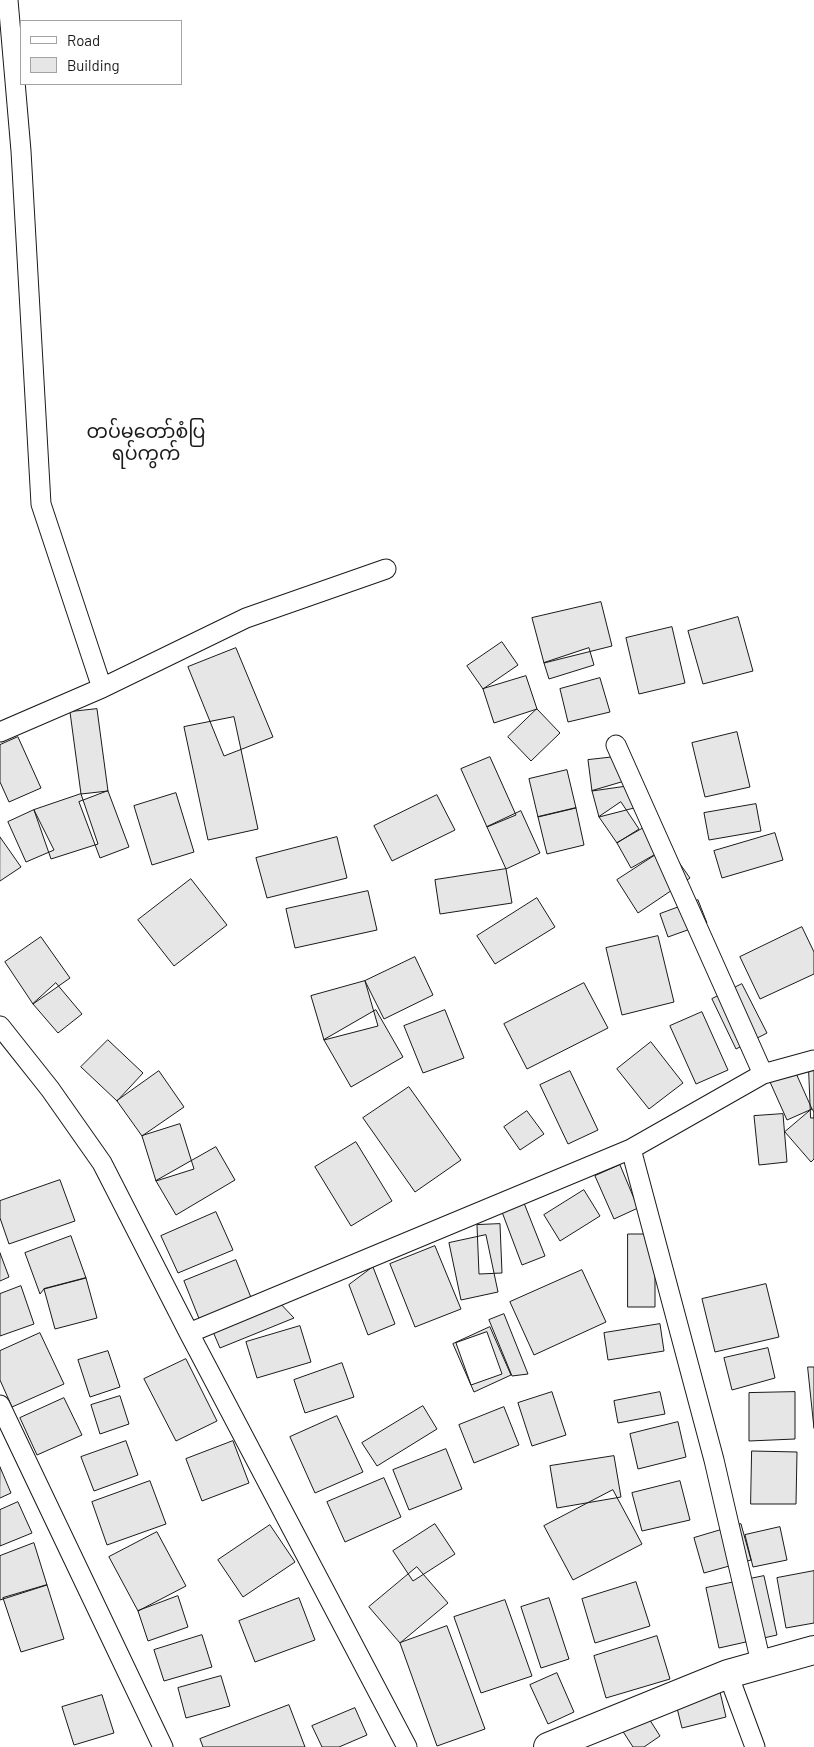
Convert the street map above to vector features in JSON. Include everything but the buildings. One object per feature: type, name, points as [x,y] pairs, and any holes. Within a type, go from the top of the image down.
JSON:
[{"type":"street","points":[[548,1747],[728,1674],[814,1650]]},
{"type":"lane","points":[[8,0],[21,151],[41,504],[102,688]]},
{"type":"lane","points":[[0,732],[102,688],[246,618],[386,569]]},
{"type":"lane","points":[[616,745],[763,1074]]},
{"type":"lane","points":[[0,1026],[102,1163],[189,1334],[407,1747]]},
{"type":"lane","points":[[189,1334],[631,1149],[763,1074],[814,1060]]},
{"type":"lane","points":[[631,1149],[714,1460],[762,1663]]},
{"type":"lane","points":[[0,1405],[163,1747]]},
{"type":"lane","points":[[728,1674],[755,1747]]},
{"type":"district","name":"တပ်မတော်စံပြ ရပ်ကွက်","points":[[146,443]]}]
